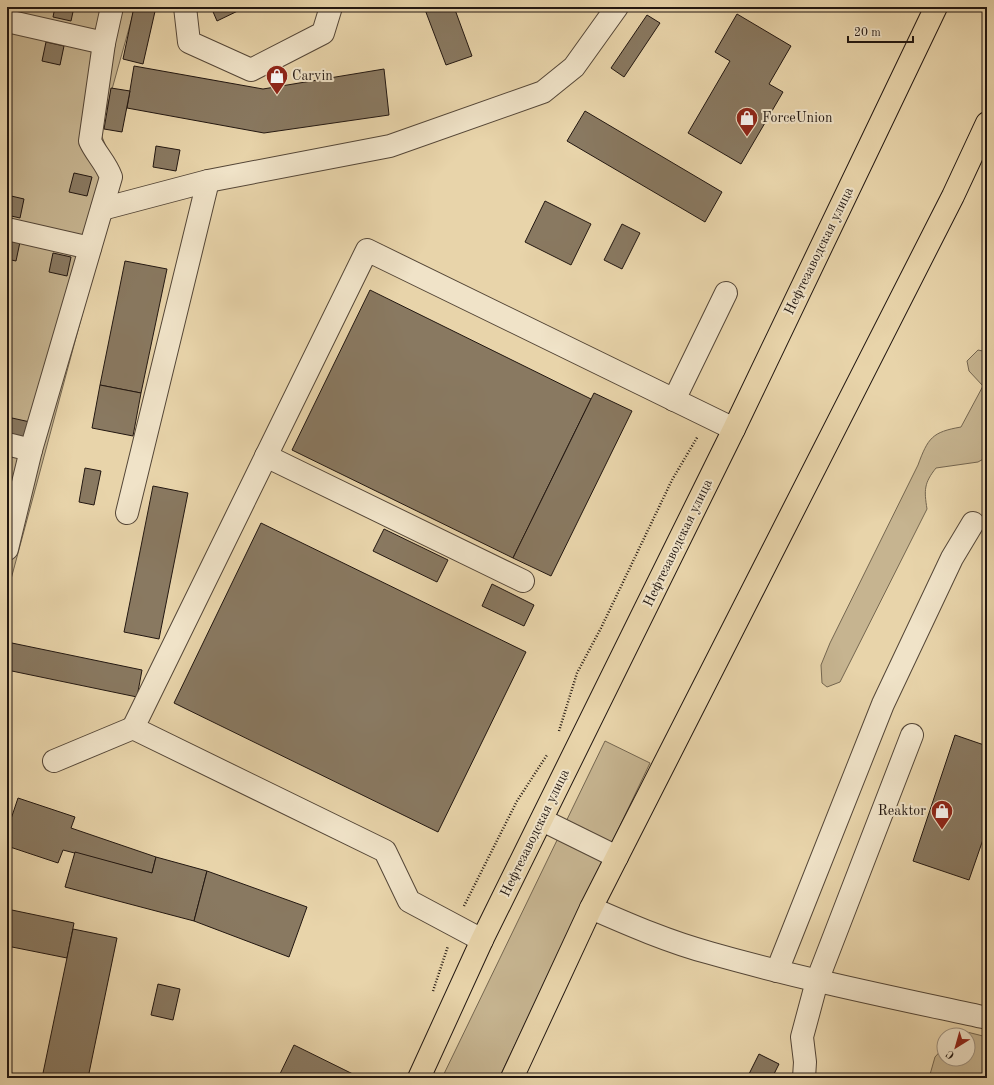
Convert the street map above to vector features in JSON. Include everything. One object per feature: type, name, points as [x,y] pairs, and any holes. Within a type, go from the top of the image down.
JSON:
[{"type":"main road","name":"Нефтезаводская улица","points":[[419,1078],[482,940],[734,429],[936,7]]},
{"type":"main road","points":[[512,1078],[591,908],[953,196],[987,122]]},
{"type":"street","points":[[7,549],[31,450],[111,177],[107,166],[96,154],[90,141],[104,44],[112,7]]},
{"type":"street","points":[[184,7],[189,42],[251,70],[323,33],[331,7]]},
{"type":"street","points":[[102,210],[208,181],[390,146],[543,92],[574,67],[617,7]]},
{"type":"street","points":[[7,22],[104,44]]},
{"type":"street","points":[[127,513],[208,181]]},
{"type":"street","points":[[7,229],[90,248]]},
{"type":"street","points":[[54,761],[133,728],[367,250],[734,429]]},
{"type":"street","points":[[674,400],[726,294]]},
{"type":"street","points":[[7,444],[31,450]]},
{"type":"street","points":[[266,456],[522,581]]},
{"type":"street","points":[[777,971],[883,704],[952,558],[973,523]]},
{"type":"street","points":[[133,728],[385,851],[409,901],[482,940]]},
{"type":"street","points":[[804,1078],[805,1062],[802,1037],[817,981],[912,735]]},
{"type":"street","points":[[542,820],[617,857]]},
{"type":"street","points":[[591,908],[657,936],[709,953],[817,981],[987,1018]]},
{"type":"path","points":[[558,732],[577,673],[601,628],[672,480],[702,430],[705,415]]},
{"type":"path","points":[[431,994],[455,925],[516,801],[550,751]]},
{"type":"shaded area","points":[[7,7],[135,7],[100,132],[119,178],[7,594]]},
{"type":"shaded area","points":[[978,350],[987,352],[987,457],[978,462],[936,468],[932,473],[927,483],[925,492],[927,509],[840,682],[827,687],[822,683],[821,665],[830,643],[928,442],[943,431],[961,427],[983,386],[969,371],[967,361]]},
{"type":"shaded area","points":[[605,741],[650,763],[499,1078],[442,1078]]},
{"type":"shaded area","points":[[976,1034],[987,1037],[987,1078],[929,1078],[936,1056],[936,1067],[976,1067]]},
{"type":"building","points":[[55,7],[74,7],[71,21],[53,17]]},
{"type":"building","points":[[134,7],[156,7],[143,64],[123,59]]},
{"type":"building","points":[[211,7],[246,7],[217,21]]},
{"type":"building","points":[[424,7],[454,7],[472,56],[446,65]]},
{"type":"building","points":[[737,14],[791,46],[769,84],[783,92],[741,164],[688,133],[730,61],[715,52]]},
{"type":"building","points":[[647,15],[660,23],[624,77],[611,68]]},
{"type":"building","points":[[46,42],[64,46],[60,65],[42,61]]},
{"type":"building","points":[[134,66],[263,89],[384,69],[389,115],[264,133],[127,108]]},
{"type":"building","points":[[111,88],[130,91],[122,132],[104,129]]},
{"type":"building","points":[[585,111],[722,192],[705,222],[567,141]]},
{"type":"building","points":[[156,146],[180,150],[176,171],[153,167]]},
{"type":"building","points":[[74,173],[92,177],[87,196],[69,192]]},
{"type":"building","points":[[7,195],[24,199],[20,218],[7,215]]},
{"type":"building","points":[[545,201],[591,224],[571,265],[525,242]]},
{"type":"building","points":[[622,224],[640,233],[622,269],[604,260]]},
{"type":"building","points":[[7,239],[20,242],[16,261],[7,259]]},
{"type":"building","points":[[53,253],[71,257],[67,276],[49,272]]},
{"type":"building","points":[[125,261],[167,269],[141,393],[100,385]]},
{"type":"building","points":[[370,290],[591,399],[513,558],[292,450]]},
{"type":"building","points":[[100,385],[141,393],[133,436],[92,428]]},
{"type":"building","points":[[594,393],[632,411],[551,576],[513,558]]},
{"type":"building","points":[[12,418],[30,422],[26,441],[7,437]]},
{"type":"building","points":[[85,468],[101,471],[94,505],[79,502]]},
{"type":"building","points":[[153,486],[188,493],[159,639],[124,632]]},
{"type":"building","points":[[261,523],[526,652],[438,832],[174,703]]},
{"type":"building","points":[[384,529],[448,560],[437,582],[373,551]]},
{"type":"building","points":[[492,584],[534,605],[524,626],[482,606]]},
{"type":"building","points":[[7,642],[142,670],[137,697],[7,670]]},
{"type":"building","points":[[955,735],[987,746],[987,828],[969,880],[913,861]]},
{"type":"building","points":[[18,798],[75,817],[71,828],[156,857],[152,873],[63,850],[58,863],[7,846],[7,831]]},
{"type":"building","points":[[75,852],[152,873],[156,857],[207,871],[194,921],[65,887]]},
{"type":"building","points":[[207,871],[307,907],[289,957],[194,921]]},
{"type":"building","points":[[7,909],[74,923],[67,958],[7,946]]},
{"type":"building","points":[[73,929],[117,938],[88,1078],[42,1078]]},
{"type":"building","points":[[158,984],[180,989],[173,1020],[151,1015]]},
{"type":"building","points":[[294,1045],[361,1078],[278,1078]]},
{"type":"building","points":[[759,1054],[779,1064],[772,1078],[747,1078]]},
{"type":"place","name":"Carvin","points":[[277,96]]},
{"type":"place","name":"ForceUnion","points":[[747,138]]},
{"type":"place","name":"Reaktor","points":[[942,830]]}]
